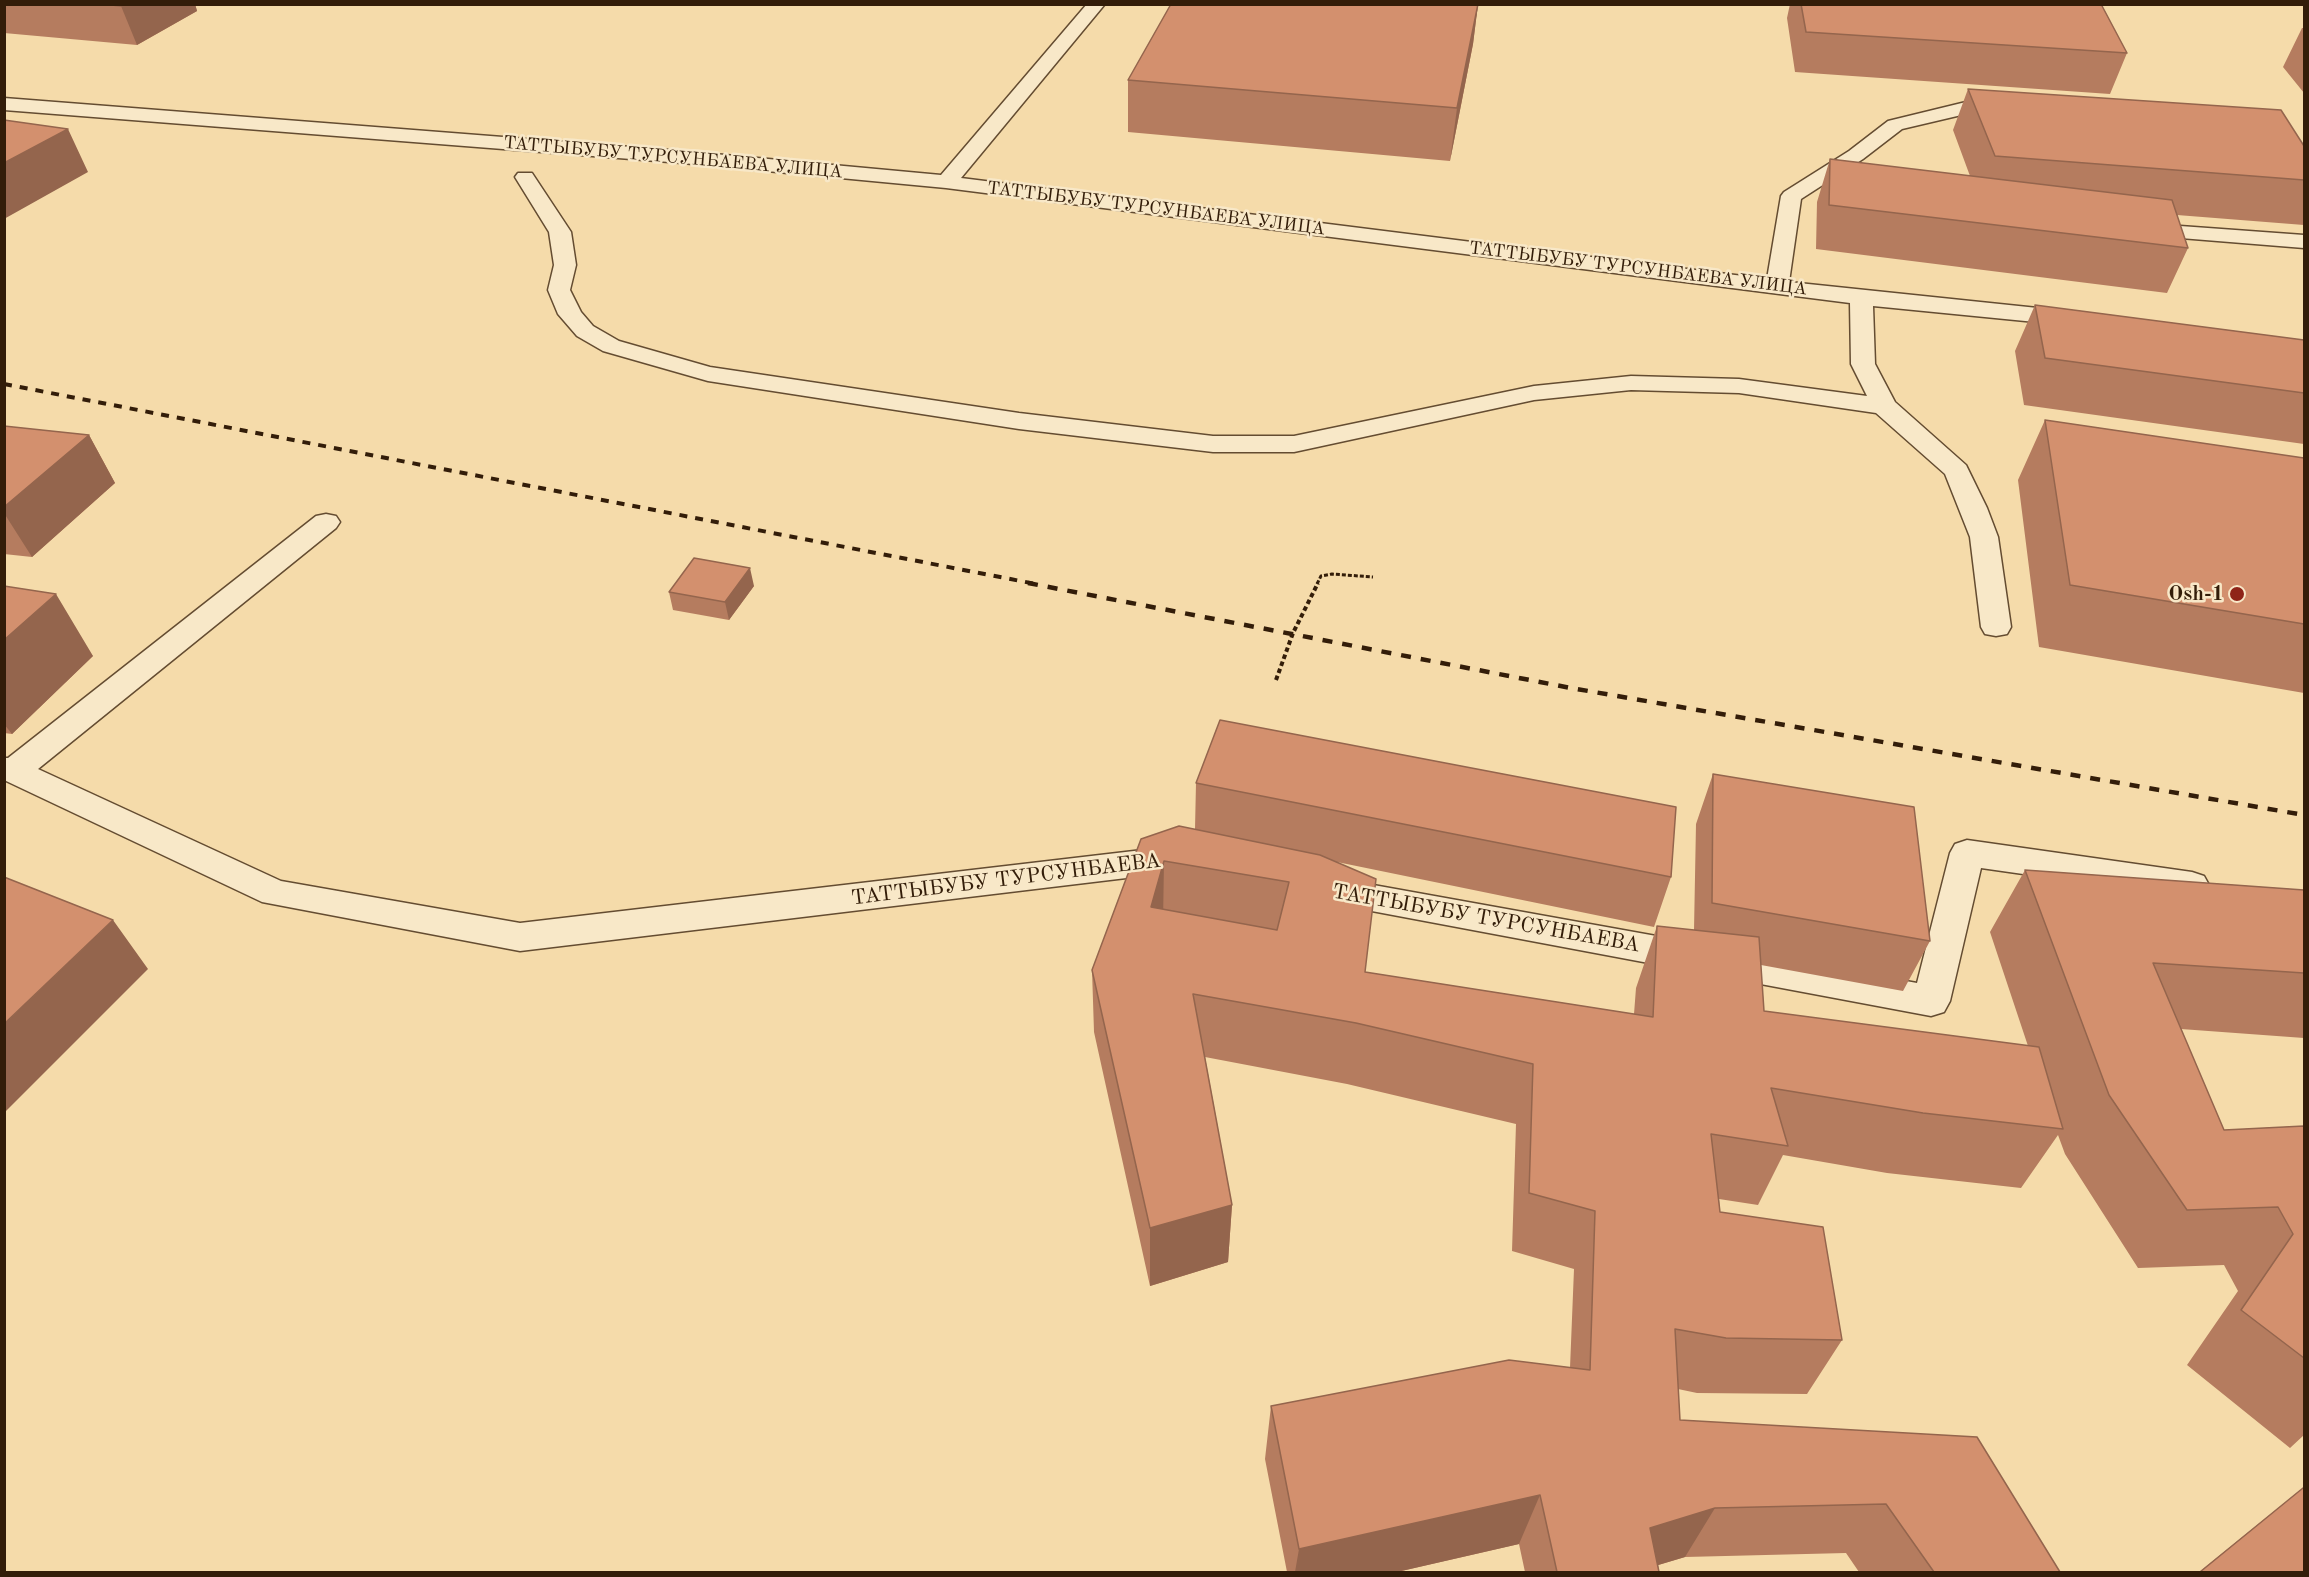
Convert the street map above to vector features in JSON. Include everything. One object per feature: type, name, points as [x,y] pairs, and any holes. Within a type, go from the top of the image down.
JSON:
[{"type":"street","points":[[946,182],[1097,4]]},
{"type":"street","points":[[1777,287],[1791,196],[1856,155],[1895,125],[1970,107],[2028,102]]},
{"type":"street","name":"ТАТТЫБУБУ ТУРСУНБАЕВА УЛИЦА","points":[[4,104],[682,157],[946,182],[1861,298],[2094,321]]},
{"type":"street","points":[[525,177],[560,232],[565,265],[559,290],[570,314],[585,331],[611,346],[708,375],[873,397],[1019,422],[1213,444],[1294,444],[1534,393],[1631,383],[1739,386],[1884,406]]},
{"type":"street","points":[[1791,196],[1826,199]]},
{"type":"street","points":[[2118,226],[2304,243]]},
{"type":"street","points":[[1861,298],[1863,364],[1884,406],[1957,471],[1984,537],[1996,627]]},
{"type":"street","points":[[9,770],[326,522]]},
{"type":"street","name":"ТАТТЫБУБУ ТУРСУНБАЕВА","points":[[9,770],[274,893],[520,937],[1167,860],[1203,867]]},
{"type":"street","name":"ТАТТЫБУБУ ТУРСУНБАЕВА","points":[[1297,884],[1931,1001],[1967,853],[2223,890]]},
{"type":"path","points":[[1275,680],[1293,633],[1321,576],[1332,574],[1372,577]]},
{"type":"building","points":[[101,4],[124,4],[121,6]]},
{"type":"building","points":[[1171,4],[1478,4],[1457,108],[1128,80]]},
{"type":"building","points":[[1801,4],[2101,4],[2127,53],[1806,32]]},
{"type":"building","points":[[1968,89],[2281,110],[2304,146],[2304,180],[1995,156]]},
{"type":"building","points":[[4,120],[68,129],[4,163]]},
{"type":"building","points":[[1830,159],[2172,200],[2188,248],[1829,205]]},
{"type":"building","points":[[2035,305],[2304,340],[2304,393],[2045,358]]},
{"type":"building","points":[[2045,420],[2304,458],[2304,624],[2070,585]]},
{"type":"building","points":[[4,426],[89,435],[4,507]]},
{"type":"building","points":[[694,558],[750,568],[725,602],[669,592]]},
{"type":"building","points":[[4,586],[56,594],[4,640]]},
{"type":"building","points":[[1220,720],[1676,807],[1671,877],[1196,783]]},
{"type":"building","points":[[1713,774],[1914,807],[1930,941],[1712,903]]},
{"type":"building","points":[[1179,826],[1320,855],[1376,879],[1365,972],[1653,1017],[1657,926],[1759,937],[1764,1011],[2039,1047],[2063,1129],[1923,1113],[1771,1088],[1788,1146],[1711,1134],[1720,1212],[1823,1227],[1842,1340],[1726,1338],[1675,1329],[1680,1420],[1977,1437],[2060,1572],[1934,1572],[1886,1504],[1715,1508],[1650,1528],[1659,1572],[1557,1572],[1540,1495],[1299,1549],[1271,1406],[1509,1360],[1590,1370],[1595,1211],[1529,1193],[1533,1064],[1356,1023],[1193,994],[1232,1205],[1150,1228],[1092,970],[1141,839]],"holes":[[[1164,861],[1289,882],[1277,930],[1151,907]]]},
{"type":"building","points":[[2025,870],[2304,890],[2304,973],[2153,963],[2224,1130],[2304,1126],[2304,1358],[2241,1310],[2293,1234],[2278,1207],[2187,1210],[2109,1095]]},
{"type":"building","points":[[4,877],[113,920],[4,1024]]},
{"type":"building","points":[[2303,1488],[2304,1572],[2200,1572]]},
{"type":"railway","points":[[4,384],[1036,584]]},
{"type":"railway","points":[[1028,583],[1571,688],[2304,815]]},
{"type":"place","name":"Osh-1","points":[[2237,594]]}]
